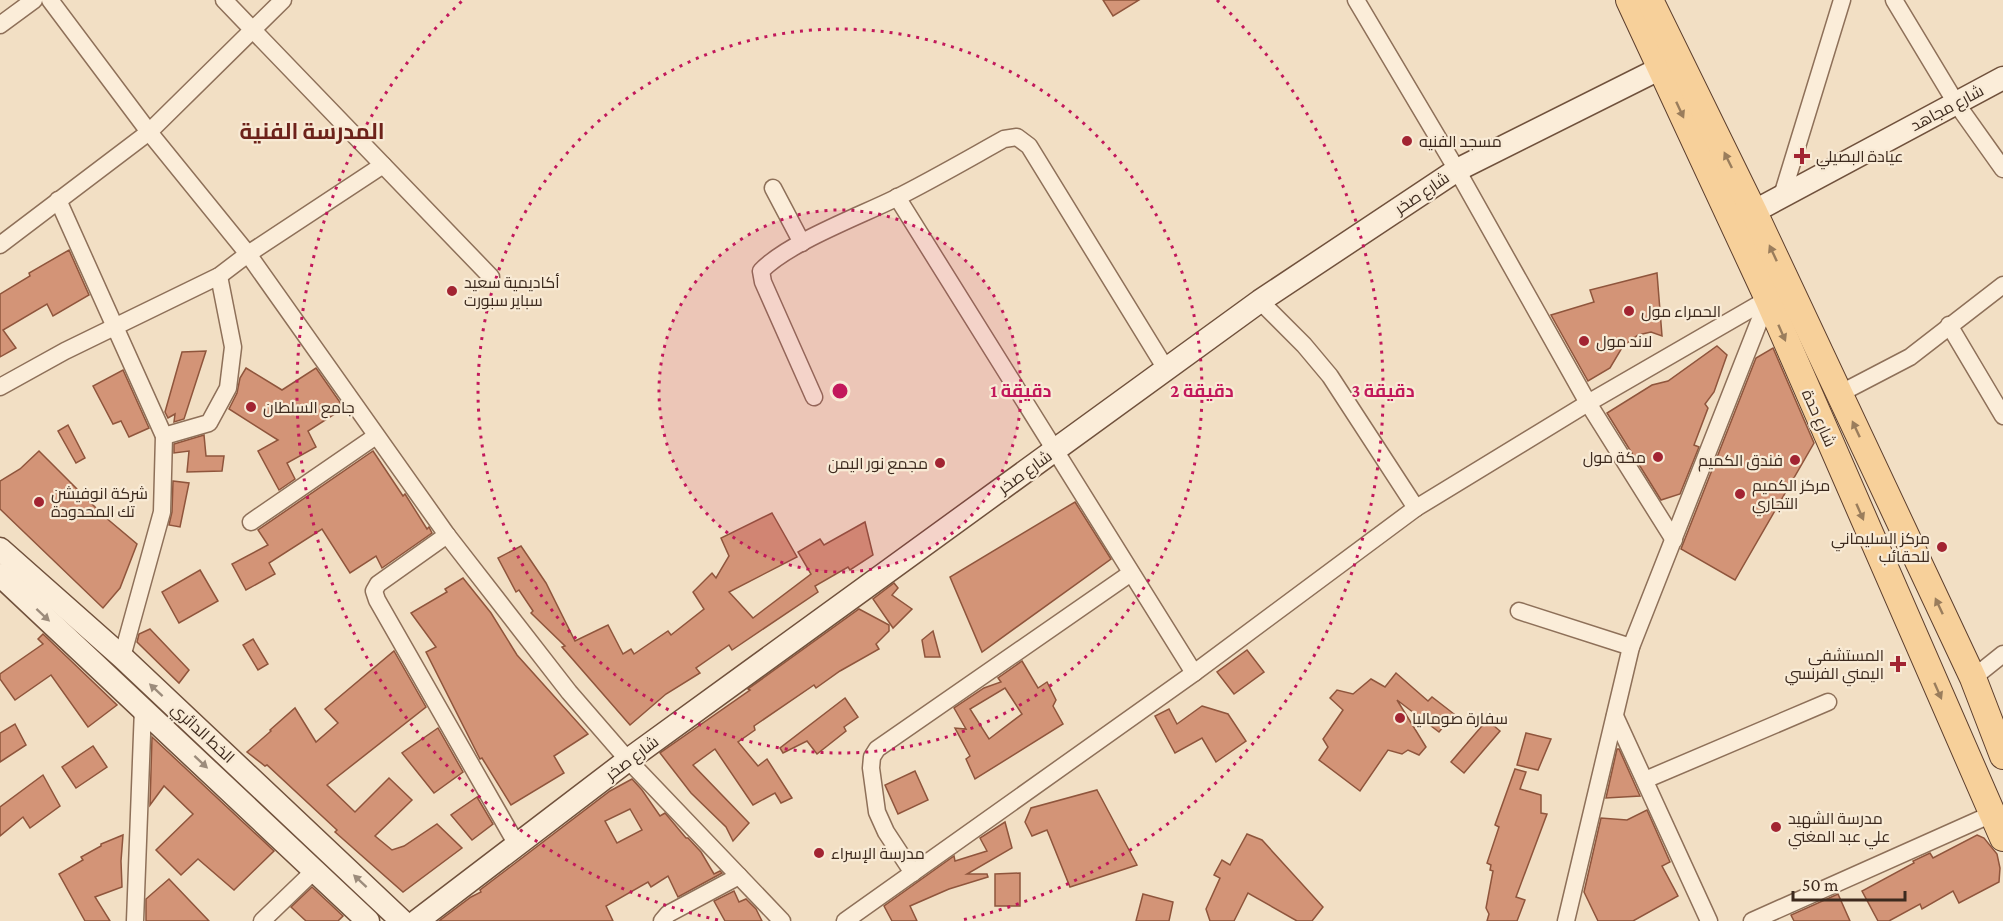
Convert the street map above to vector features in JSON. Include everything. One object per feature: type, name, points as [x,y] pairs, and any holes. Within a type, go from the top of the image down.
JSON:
[{"type":"main road","name":"شارع حدة","points":[[1629,0],[1661,68],[1839,394],[1972,678],[2003,756]]},
{"type":"main road","name":"شارع حدة","points":[[1650,0],[1743,217],[1768,299],[2003,838]]},
{"type":"street","points":[[0,25],[34,0]]},
{"type":"street","points":[[50,0],[149,132],[248,254],[447,535],[569,692],[628,760],[782,921]]},
{"type":"street","points":[[224,0],[252,32],[491,277]]},
{"type":"street","points":[[0,245],[149,132],[283,0]]},
{"type":"street","points":[[1356,0],[1457,170],[1588,403],[1674,540]]},
{"type":"street","points":[[1781,198],[1842,0]]},
{"type":"street","points":[[1894,0],[1956,103],[2003,170]]},
{"type":"street","name":"شارع صخر","points":[[417,921],[628,760],[1260,301],[1457,170],[1661,68]]},
{"type":"street","name":"شارع مجاهد","points":[[1743,217],[2003,78]]},
{"type":"street","points":[[814,397],[763,282],[761,271],[769,263],[802,243],[897,198],[1004,140],[1017,136],[1029,146],[1166,369]]},
{"type":"street","points":[[0,387],[65,351],[219,276],[248,254],[383,165]]},
{"type":"street","points":[[773,188],[802,243]]},
{"type":"street","points":[[897,198],[1194,673]]},
{"type":"street","points":[[58,200],[164,436],[162,512],[122,657]]},
{"type":"street","points":[[164,436],[209,423],[228,388],[233,346],[219,276]]},
{"type":"street","points":[[1839,394],[1910,357],[2003,285]]},
{"type":"street","points":[[845,921],[1194,673],[1416,508],[1588,403],[1768,299]]},
{"type":"street","points":[[1566,921],[1631,646],[1768,299]]},
{"type":"street","points":[[1260,301],[1304,345],[1330,376],[1416,508]]},
{"type":"street","points":[[1949,325],[2003,416]]},
{"type":"street","points":[[251,522],[376,436]]},
{"type":"street","points":[[447,535],[378,584],[374,591],[377,600],[517,845]]},
{"type":"street","name":"الخط الدائري","points":[[0,549],[122,657],[402,921]]},
{"type":"street","points":[[913,873],[886,832],[877,812],[871,768],[872,757],[877,749],[1131,573]]},
{"type":"street","name":"الخط الدائري","points":[[0,575],[368,921]]},
{"type":"street","points":[[1519,611],[1631,646]]},
{"type":"street","points":[[1972,678],[2003,654]]},
{"type":"street","points":[[1645,780],[1828,702]]},
{"type":"street","points":[[135,921],[143,708]]},
{"type":"street","points":[[1615,716],[1709,921]]},
{"type":"street","points":[[1752,921],[1992,814]]},
{"type":"street","points":[[262,921],[315,870]]},
{"type":"street","points":[[662,921],[668,914],[739,876]]},
{"type":"building","points":[[1103,0],[1139,0],[1113,16]]},
{"type":"building","points":[[69,250],[89,295],[53,316],[47,304],[3,330],[16,348],[0,357],[0,294],[30,276],[29,273]]},
{"type":"building","points":[[1657,273],[1662,336],[1651,332],[1638,335],[1623,346],[1610,368],[1588,381],[1551,315],[1594,302],[1590,290]]},
{"type":"building","name":"مكة مول","points":[[1717,346],[1727,355],[1714,392],[1705,404],[1708,408],[1694,445],[1699,447],[1680,494],[1661,500],[1607,413],[1652,385],[1668,381]]},
{"type":"building","name":"مركز الكميم التجاري","points":[[1773,348],[1814,443],[1735,580],[1681,549],[1756,358]]},
{"type":"building","points":[[206,351],[184,419],[174,422],[175,414],[168,418],[165,412],[182,352]]},
{"type":"building","points":[[246,368],[282,390],[316,368],[344,408],[308,431],[316,447],[287,463],[295,479],[279,490],[258,451],[278,440],[229,409]]},
{"type":"building","points":[[123,370],[149,428],[129,437],[121,421],[113,424],[93,386]]},
{"type":"building","points":[[68,425],[85,458],[76,463],[58,431]]},
{"type":"building","points":[[204,435],[206,456],[224,456],[222,471],[187,472],[189,451],[174,453],[174,444]]},
{"type":"building","points":[[39,451],[105,517],[137,544],[120,588],[103,608],[0,509],[0,481],[20,469]]},
{"type":"building","points":[[373,451],[403,496],[405,494],[427,529],[429,527],[432,533],[382,568],[376,556],[350,573],[322,529],[269,563],[275,574],[246,590],[232,564],[268,545],[258,530]]},
{"type":"building","points":[[173,481],[189,483],[180,527],[169,525],[172,512]]},
{"type":"building","points":[[1075,502],[1111,559],[982,652],[950,577]]},
{"type":"building","points":[[772,513],[797,557],[729,592],[753,618],[811,574],[798,552],[820,539],[824,545],[865,522],[873,555],[850,570],[848,567],[815,586],[818,592],[732,650],[729,645],[696,668],[700,673],[666,694],[630,725],[562,647],[565,646],[531,613],[533,611],[519,590],[516,592],[498,558],[521,546],[546,583],[575,641],[608,625],[623,654],[631,649],[634,654],[668,631],[671,635],[704,609],[693,592],[712,573],[716,578],[729,556],[721,538]]},
{"type":"building","points":[[200,570],[218,601],[179,623],[162,592]]},
{"type":"building","points":[[463,578],[491,613],[517,655],[588,734],[554,756],[564,773],[511,805],[482,758],[480,759],[426,652],[436,647],[411,613],[447,592],[445,589]]},
{"type":"building","points":[[894,583],[898,588],[892,595],[912,609],[893,628],[873,599]]},
{"type":"building","points":[[859,609],[889,625],[889,631],[876,644],[879,649],[840,671],[816,688],[814,685],[754,726],[755,730],[738,742],[758,766],[767,759],[792,798],[781,803],[775,793],[753,805],[715,749],[693,765],[749,823],[733,841],[726,827],[691,793],[660,753]]},
{"type":"building","points":[[150,629],[189,670],[179,683],[137,642],[139,634]]},
{"type":"building","points":[[933,631],[940,657],[925,657],[922,640]]},
{"type":"building","points":[[43,634],[117,705],[88,727],[51,675],[15,700],[0,679],[0,674],[43,644],[38,639]]},
{"type":"building","points":[[253,639],[268,664],[258,670],[243,645]]},
{"type":"building","points":[[1247,650],[1264,672],[1234,694],[1217,672]]},
{"type":"building","points":[[394,651],[426,707],[327,785],[355,812],[389,778],[412,800],[375,836],[392,850],[404,846],[437,824],[462,848],[403,892],[335,832],[337,830],[267,765],[265,766],[247,752],[295,708],[316,742],[338,723],[325,709]]},
{"type":"building","points":[[1022,661],[1038,688],[1047,682],[1056,700],[1053,706],[1063,724],[975,779],[966,759],[970,756],[955,728],[966,729],[954,708],[984,688],[1001,682],[998,678]],"holes":[[[1005,688],[1022,714],[989,739],[970,709]]]},
{"type":"building","points":[[1396,673],[1428,701],[1432,697],[1454,714],[1439,732],[1397,700],[1426,747],[1419,755],[1408,750],[1402,754],[1388,750],[1360,791],[1319,760],[1328,747],[1323,739],[1343,710],[1330,698],[1337,690],[1353,694],[1371,679],[1385,687]]},
{"type":"building","points":[[845,698],[858,717],[844,727],[846,731],[817,754],[807,741],[783,753],[780,748]]},
{"type":"building","points":[[1202,706],[1228,714],[1246,741],[1216,762],[1202,738],[1175,753],[1155,716],[1169,709],[1177,724]]},
{"type":"building","points":[[1487,720],[1500,731],[1464,773],[1451,762]]},
{"type":"building","points":[[15,724],[26,745],[0,762],[0,733]]},
{"type":"building","points":[[438,728],[463,772],[434,793],[402,753]]},
{"type":"building","points":[[1526,733],[1551,739],[1538,770],[1517,765]]},
{"type":"building","points":[[152,737],[274,851],[234,890],[198,859],[181,875],[156,850],[193,814],[164,786],[150,805]]},
{"type":"building","points":[[93,746],[107,767],[76,788],[62,767]]},
{"type":"building","points":[[1617,749],[1619,749],[1640,796],[1606,798]]},
{"type":"building","points":[[1515,769],[1526,772],[1520,789],[1541,795],[1541,813],[1547,814],[1516,897],[1525,900],[1517,921],[1487,921],[1489,914],[1486,908],[1493,871],[1490,870],[1491,865],[1487,863],[1499,827],[1495,825]]},
{"type":"building","points":[[915,771],[928,800],[898,814],[885,785]]},
{"type":"building","points":[[43,775],[60,806],[30,828],[23,817],[0,836],[0,807]]},
{"type":"building","points":[[632,779],[660,816],[665,813],[701,852],[714,874],[720,871],[722,873],[678,897],[668,876],[651,887],[648,882],[606,906],[613,921],[439,921],[481,892],[480,890],[610,791]],"holes":[[[630,809],[642,830],[617,843],[605,821]]]},
{"type":"building","points":[[1097,790],[1137,865],[1070,887],[1047,830],[1032,836],[1025,822],[1031,808]]},
{"type":"building","points":[[477,797],[493,824],[472,840],[451,815]]},
{"type":"building","points":[[1647,810],[1670,862],[1662,866],[1678,896],[1633,921],[1598,921],[1584,892],[1601,818],[1627,820]]},
{"type":"building","points":[[1005,822],[1012,848],[967,874],[987,874],[988,877],[949,889],[910,906],[917,921],[892,921],[884,906],[954,856],[955,861],[987,851],[980,838]]},
{"type":"building","points":[[1247,834],[1262,840],[1323,907],[1312,921],[1297,921],[1248,893],[1234,921],[1210,921],[1206,909],[1220,878],[1214,875],[1222,860],[1230,865]]},
{"type":"building","points":[[123,835],[122,887],[95,897],[110,921],[85,921],[59,874],[83,860],[81,857],[101,844]]},
{"type":"building","points":[[1977,835],[1984,838],[1997,854],[2000,868],[1999,882],[1959,903],[1953,891],[1922,909],[1920,904],[1889,921],[1878,921],[1862,891],[1914,863],[1913,861],[1930,853],[1933,858]]},
{"type":"building","points":[[1020,873],[1020,906],[995,906],[995,874]]},
{"type":"building","points":[[169,879],[209,921],[146,921],[146,899]]},
{"type":"building","points":[[312,887],[343,916],[338,921],[306,921],[291,907]]},
{"type":"building","points":[[734,891],[739,902],[746,899],[756,909],[762,921],[725,921],[714,901]]},
{"type":"building","points":[[1143,894],[1173,902],[1169,921],[1136,921]]},
{"type":"building","points":[[1838,894],[1850,921],[1794,921],[1791,915]]},
{"type":"place","name":"مسجد الفنيه","points":[[1407,141]]},
{"type":"place","name":"عيادة البصيلي","points":[[1802,156]]},
{"type":"place","name":"أكاديمية سعيد سباير سبورت","points":[[452,291]]},
{"type":"place","name":"الحمراء مول","points":[[1629,311]]},
{"type":"place","name":"لاند مول","points":[[1584,341]]},
{"type":"place","name":"جامع السلطان","points":[[251,407]]},
{"type":"place","name":"مكة مول","points":[[1658,457]]},
{"type":"place","name":"فندق الكميم","points":[[1795,460]]},
{"type":"place","name":"مجمع نور اليمن","points":[[940,463]]},
{"type":"place","name":"مركز الكميم التجاري","points":[[1740,494]]},
{"type":"place","name":"شركة انوفيشن تك المحدودة","points":[[39,502]]},
{"type":"place","name":"مركز السليماني للحقائب","points":[[1942,547]]},
{"type":"place","name":"المستشفى اليمني الفرنسي","points":[[1898,664]]},
{"type":"place","name":"سفارة صوماليا","points":[[1400,718]]},
{"type":"place","name":"مدرسة الشهيد علي عبد المغني","points":[[1776,827]]},
{"type":"place","name":"مدرسة الإسراء","points":[[819,853]]},
{"type":"district","name":"المدرسة الفنية","points":[[312,131]]}]
